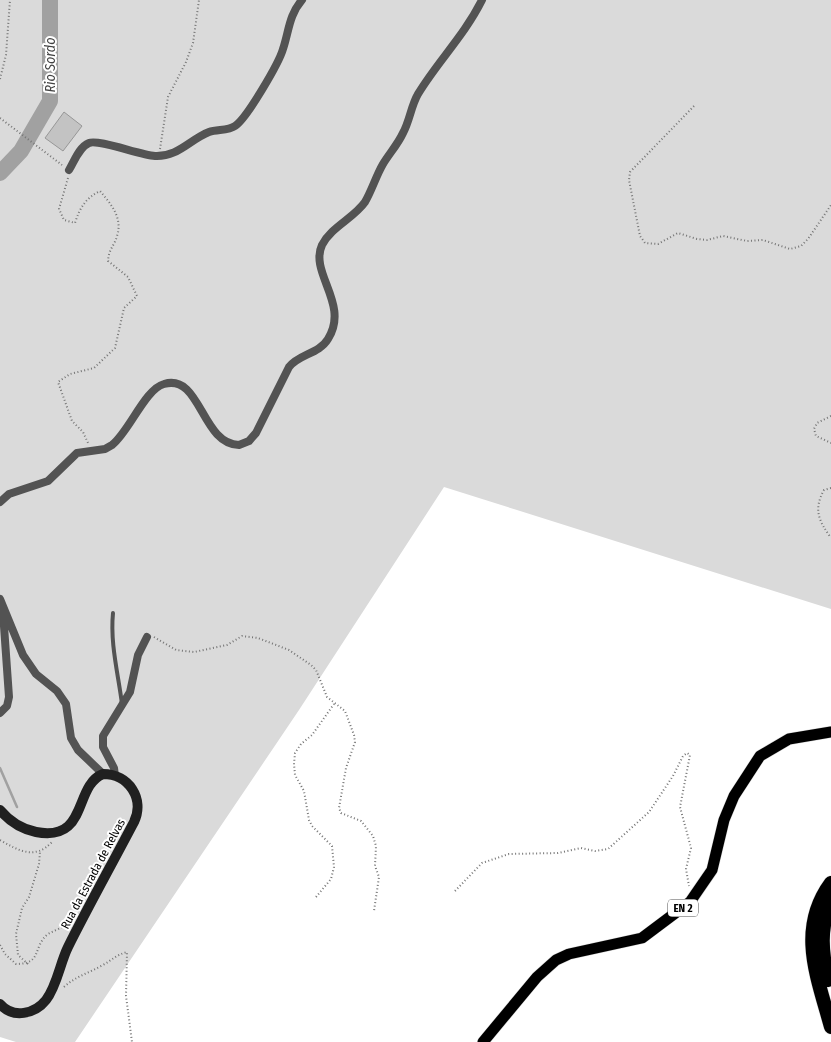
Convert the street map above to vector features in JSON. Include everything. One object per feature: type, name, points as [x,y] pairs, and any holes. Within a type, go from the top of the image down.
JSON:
[{"type":"highway","points":[[831,883],[814,914],[810,936],[831,1027]]},
{"type":"highway","points":[[831,903],[824,917],[822,936],[823,957],[831,992]]},
{"type":"main road","name":"EN 2","points":[[483,1042],[536,978],[556,960],[569,954],[642,938],[696,896],[713,866],[729,807],[741,783],[760,756],[789,739],[831,732]]},
{"type":"street","points":[[69,170],[81,149],[91,142],[160,156],[174,154],[206,134],[231,128],[239,123],[281,55],[291,16],[302,0]]},
{"type":"street","points":[[0,502],[9,494],[48,481],[75,454],[89,450],[105,449],[114,444],[155,389],[168,383],[180,385],[190,392],[210,426],[222,438],[239,445],[252,438],[288,367],[298,359],[321,347],[331,335],[334,301],[320,265],[323,243],[364,203],[383,164],[404,131],[418,94],[463,33],[482,0]]},
{"type":"street","points":[[0,599],[9,697],[7,706],[0,713]]},
{"type":"street","points":[[0,599],[23,656],[36,674],[59,693],[66,704],[70,738],[78,750],[103,774],[90,783],[76,818],[58,832],[44,833],[26,830],[15,825],[0,810]]},
{"type":"street","points":[[115,776],[114,768],[103,747],[102,736],[131,690],[138,655],[147,637]]},
{"type":"street","name":"Rua da Estrada de Relvas","points":[[0,1004],[9,1012],[21,1014],[33,1010],[45,1002],[67,948],[138,813],[135,791],[127,782],[115,776],[103,774]]},
{"type":"lane","points":[[113,613],[111,638],[117,663],[122,705]]},
{"type":"path","points":[[0,79],[6,55],[10,0]]},
{"type":"path","points":[[160,156],[168,97],[188,56],[199,0]]},
{"type":"path","points":[[694,106],[630,172],[629,180],[640,236],[645,243],[658,244],[678,233],[707,240],[723,236],[747,241],[764,240],[790,249],[801,246],[808,239],[831,206]]},
{"type":"path","points":[[0,118],[69,170],[60,209],[64,220],[74,223],[79,210],[88,197],[100,190],[118,214],[118,236],[108,250],[108,261],[128,277],[137,296],[124,308],[115,348],[94,368],[70,374],[58,382],[72,421],[87,438],[89,450]]},
{"type":"path","points":[[831,416],[817,423],[814,429],[816,436],[831,443]]},
{"type":"path","points":[[831,488],[824,490],[817,508],[819,519],[831,538]]},
{"type":"path","points":[[147,637],[153,636],[176,650],[194,652],[227,645],[242,636],[273,643],[312,665],[327,697],[345,711],[355,742],[346,768],[339,808],[341,813],[362,821],[373,836],[376,846],[375,866],[379,877],[374,911]]},
{"type":"path","points":[[316,897],[331,879],[334,867],[332,846],[312,826],[309,820],[304,791],[295,775],[295,753],[334,704]]},
{"type":"path","points":[[455,891],[482,863],[510,854],[558,853],[581,848],[595,851],[608,849],[649,812],[686,753],[690,755],[690,765],[680,807],[691,848],[686,869],[688,879],[696,896]]},
{"type":"path","points":[[0,840],[23,851],[40,852],[54,840],[58,832]]},
{"type":"path","points":[[28,964],[18,956],[16,934],[22,908],[29,897],[39,864],[40,852]]},
{"type":"path","points":[[0,945],[5,954],[16,964],[28,964],[33,961],[41,942],[48,934],[73,919],[83,918]]},
{"type":"path","points":[[59,991],[79,975],[102,966],[116,955],[127,952],[126,996],[132,1042]]},
{"type":"shaded area","points":[[0,0],[831,0],[831,609],[444,487],[299,710],[75,1042],[16,1042],[0,1037]]},
{"type":"building","points":[[64,112],[82,126],[63,151],[45,138]]},
{"type":"waterway","name":"Rio Sordo","points":[[0,173],[21,151],[50,101],[50,0]]},
{"type":"waterway","points":[[0,768],[17,807]]}]
